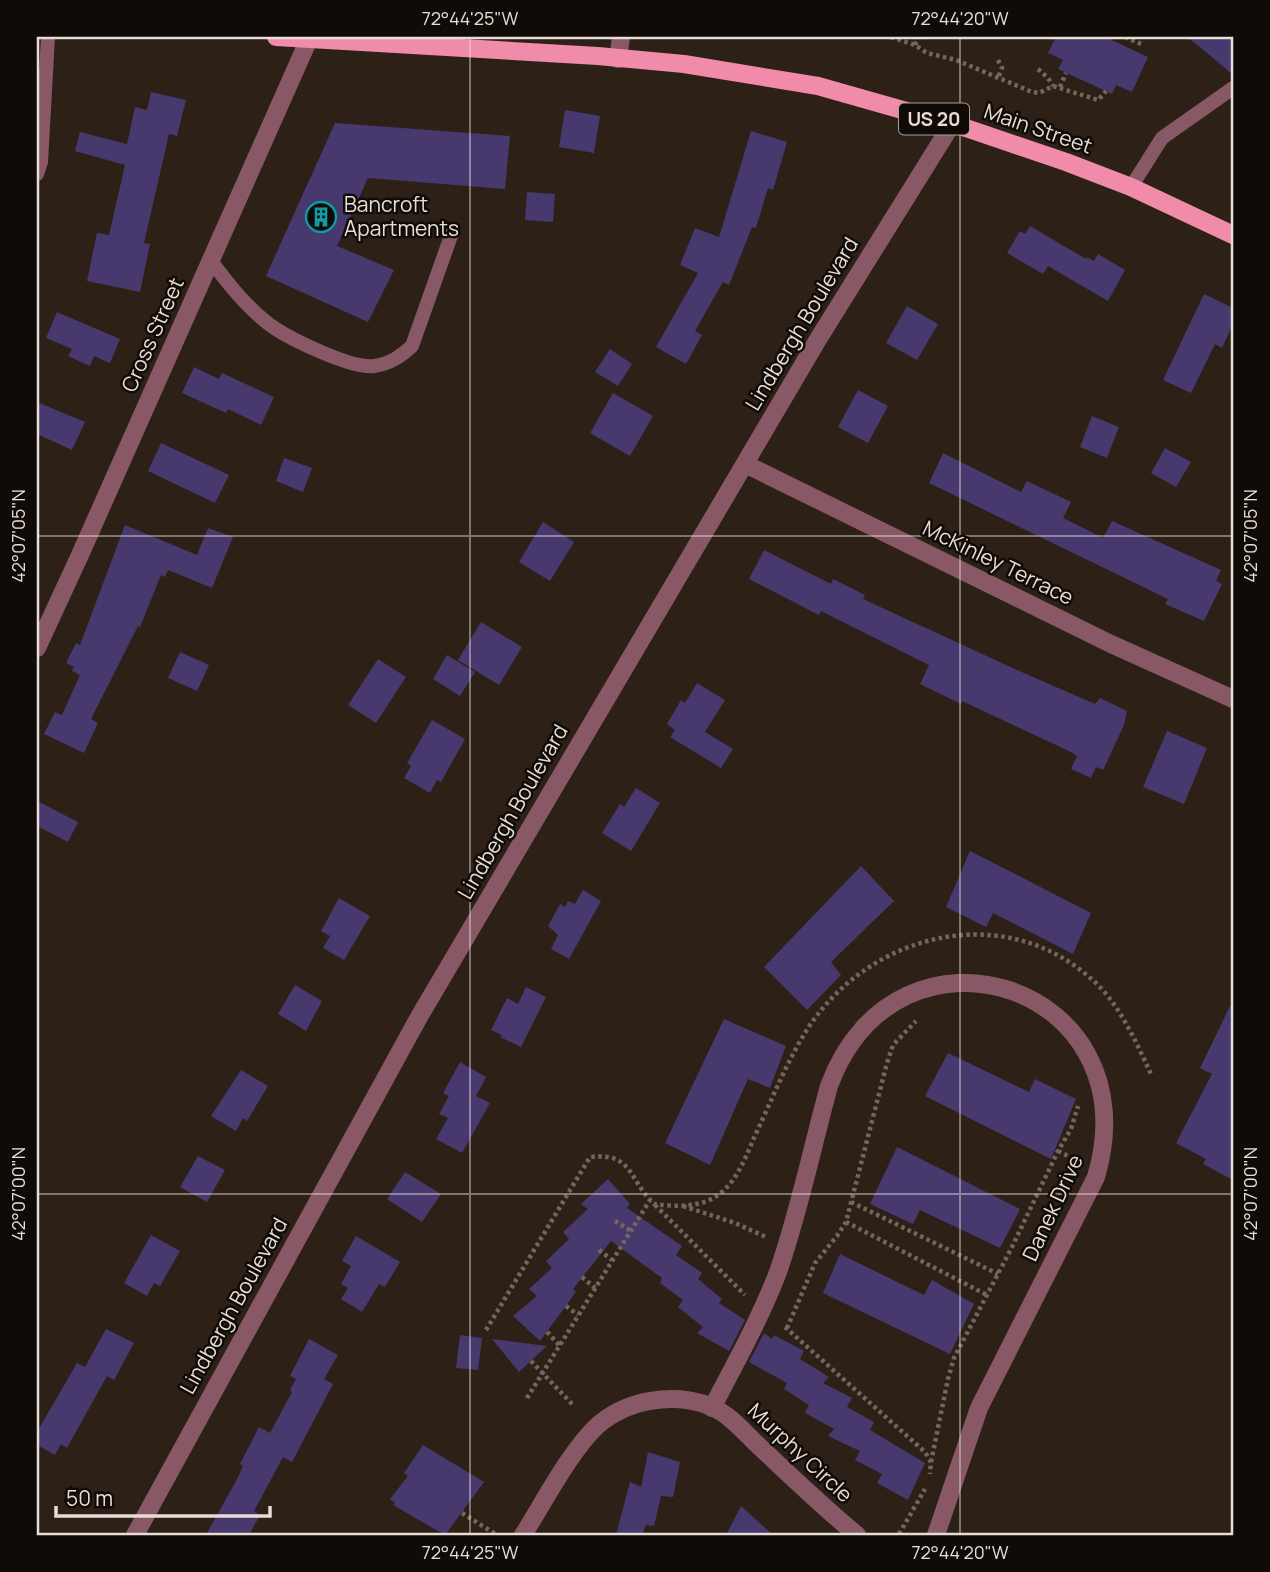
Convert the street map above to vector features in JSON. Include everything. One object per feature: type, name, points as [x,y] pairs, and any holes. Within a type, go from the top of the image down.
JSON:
[{"type":"main road","name":"Main Street","points":[[276,37],[471,47],[684,64],[775,78],[868,99],[1033,150],[1131,187],[1233,235]]},
{"type":"street","points":[[618,59],[621,37]]},
{"type":"street","name":"Cross Street","points":[[37,648],[309,39]]},
{"type":"street","name":"Lindbergh Boulevard","points":[[135,1535],[419,1017],[817,341],[953,124]]},
{"type":"street","name":"McKinley Terrace","points":[[745,464],[1111,644],[1233,699]]},
{"type":"street","name":"Danek Drive","points":[[712,1408],[761,1313],[786,1248],[829,1086],[837,1064],[863,1026],[900,998],[943,984],[989,985],[1032,999],[1060,1019],[1083,1045],[1094,1065],[1102,1087],[1106,1132],[1103,1155],[1096,1177],[979,1408],[936,1535]]},
{"type":"street","name":"Murphy Circle","points":[[523,1535],[583,1442],[597,1426],[614,1413],[635,1404],[657,1400],[693,1402],[727,1416],[857,1535]]},
{"type":"lane","points":[[37,174],[41,162],[48,37]]},
{"type":"lane","points":[[1131,187],[1162,138],[1233,88]]},
{"type":"lane","points":[[211,261],[250,308],[281,332],[348,363],[374,366],[398,358],[412,346],[452,233]]},
{"type":"path","points":[[891,37],[915,45],[927,53],[956,60],[1039,93],[1053,86],[1098,100],[1106,90]]},
{"type":"path","points":[[915,45],[919,37]]},
{"type":"path","points":[[1125,37],[1141,44]]},
{"type":"path","points":[[998,60],[1002,68],[998,78]]},
{"type":"path","points":[[1038,69],[1053,86]]},
{"type":"path","points":[[1060,87],[1066,73]]},
{"type":"path","points":[[682,1206],[711,1199],[723,1192],[734,1178],[809,1027],[844,984],[888,954],[915,943],[948,936],[1007,937],[1044,949],[1071,963],[1090,976],[1104,993],[1136,1041],[1151,1074]]},
{"type":"path","points":[[787,1328],[815,1263],[846,1222],[893,1045],[920,1017]]},
{"type":"path","points":[[899,1534],[931,1473],[947,1378],[954,1358],[1071,1129],[1078,1109],[1078,1100]]},
{"type":"path","points":[[1058,1152],[1083,1162]]},
{"type":"path","points":[[486,1330],[590,1157],[606,1155],[619,1158],[652,1202],[751,1301]]},
{"type":"path","points":[[652,1202],[682,1206],[746,1228],[786,1248]]},
{"type":"path","points":[[527,1398],[612,1260],[652,1202]]},
{"type":"path","points":[[851,1202],[998,1274]]},
{"type":"path","points":[[615,1221],[631,1231]]},
{"type":"path","points":[[846,1222],[987,1295]]},
{"type":"path","points":[[599,1250],[612,1260]]},
{"type":"path","points":[[582,1277],[595,1288]]},
{"type":"path","points":[[566,1306],[578,1315]]},
{"type":"path","points":[[779,1322],[925,1452],[931,1462]]},
{"type":"path","points":[[547,1332],[559,1345]]},
{"type":"path","points":[[531,1360],[575,1406]]},
{"type":"path","points":[[461,1513],[497,1535]]},
{"type":"building","points":[[1056,37],[1105,37],[1148,57],[1132,92],[1116,85],[1112,94],[1058,69],[1063,60],[1048,53]]},
{"type":"building","points":[[1187,37],[1233,37],[1233,75],[1206,52]]},
{"type":"building","points":[[151,92],[186,100],[177,136],[169,134],[144,243],[150,244],[140,292],[87,281],[97,233],[109,235],[125,165],[75,151],[80,132],[127,144],[135,107],[147,110]]},
{"type":"building","points":[[565,110],[600,116],[594,153],[559,147]]},
{"type":"building","name":"Bancroft Apartments","points":[[335,123],[510,136],[505,189],[368,178],[337,246],[394,270],[368,322],[266,276]]},
{"type":"building","points":[[751,131],[787,142],[773,190],[768,188],[756,228],[752,227],[729,285],[723,282],[695,331],[702,335],[686,364],[656,347],[698,273],[680,265],[695,228],[719,237]]},
{"type":"building","points":[[527,192],[555,194],[553,222],[525,220]]},
{"type":"building","points":[[1030,226],[1086,259],[1087,257],[1094,261],[1098,254],[1125,270],[1108,301],[1048,266],[1043,274],[1007,253],[1020,231],[1025,234]]},
{"type":"building","points":[[1204,294],[1233,308],[1233,324],[1222,348],[1215,344],[1191,393],[1163,380]]},
{"type":"building","points":[[907,306],[938,324],[917,360],[886,343]]},
{"type":"building","points":[[57,312],[120,339],[110,363],[94,356],[90,366],[68,356],[72,349],[46,338]]},
{"type":"building","points":[[610,349],[632,364],[618,386],[595,372]]},
{"type":"building","points":[[194,367],[219,379],[222,373],[274,397],[261,425],[228,409],[226,413],[182,393]]},
{"type":"building","points":[[858,390],[888,406],[868,443],[838,427]]},
{"type":"building","points":[[613,393],[653,416],[630,456],[590,433]]},
{"type":"building","points":[[37,402],[85,422],[72,450],[37,434]]},
{"type":"building","points":[[1092,416],[1119,427],[1107,458],[1080,447]]},
{"type":"building","points":[[161,443],[229,475],[215,503],[148,471]]},
{"type":"building","points":[[1165,448],[1191,462],[1176,487],[1151,473]]},
{"type":"building","points":[[943,453],[1021,492],[1027,481],[1071,502],[1063,518],[1103,538],[1112,521],[1221,570],[1216,581],[1222,584],[1204,621],[1165,604],[1168,599],[929,483]]},
{"type":"building","points":[[284,458],[312,468],[303,492],[276,481]]},
{"type":"building","points":[[543,522],[574,542],[550,581],[519,562]]},
{"type":"building","points":[[125,525],[197,555],[208,528],[233,537],[212,588],[168,570],[165,577],[161,575],[140,627],[138,626],[91,719],[98,723],[84,753],[44,734],[55,712],[62,715],[80,675],[72,671],[74,667],[66,663],[76,643],[80,645]]},
{"type":"building","points":[[764,550],[831,584],[833,579],[865,595],[863,599],[1017,670],[1095,704],[1100,698],[1127,711],[1124,725],[1103,770],[1096,767],[1091,778],[1071,769],[1077,756],[1071,752],[920,684],[929,665],[821,611],[819,615],[749,579]]},
{"type":"building","points":[[481,622],[522,647],[499,685],[458,660]]},
{"type":"building","points":[[180,652],[209,665],[197,691],[168,678]]},
{"type":"building","points":[[447,655],[475,672],[460,696],[433,679]]},
{"type":"building","points":[[378,659],[406,677],[376,723],[348,705]]},
{"type":"building","points":[[697,683],[725,700],[705,732],[733,749],[721,768],[670,737],[675,730],[667,724],[681,700],[685,703]]},
{"type":"building","points":[[432,720],[465,739],[441,782],[437,780],[430,793],[404,778],[411,766],[407,763]]},
{"type":"building","points":[[1167,731],[1207,748],[1184,804],[1143,787]]},
{"type":"building","points":[[636,788],[660,803],[631,851],[602,833],[620,804],[624,807]]},
{"type":"building","points":[[37,801],[78,822],[68,842],[37,826]]},
{"type":"building","points":[[970,851],[1091,913],[1073,954],[993,913],[986,927],[946,907]]},
{"type":"building","points":[[861,866],[894,901],[831,962],[841,975],[807,1010],[764,967]]},
{"type":"building","points":[[583,890],[601,901],[569,959],[551,949],[558,935],[548,926],[560,904],[565,907],[568,901],[575,904]]},
{"type":"building","points":[[339,898],[370,916],[344,960],[323,948],[330,936],[321,931]]},
{"type":"building","points":[[295,985],[322,1001],[306,1031],[278,1014]]},
{"type":"building","points":[[526,987],[546,997],[521,1047],[491,1030],[507,998],[518,1004]]},
{"type":"building","points":[[1233,1000],[1233,1180],[1203,1164],[1206,1159],[1176,1143],[1212,1074],[1200,1068]]},
{"type":"building","points":[[724,1019],[786,1046],[770,1088],[748,1079],[710,1165],[665,1143]]},
{"type":"building","points":[[948,1053],[1029,1092],[1035,1079],[1076,1099],[1051,1159],[925,1096]]},
{"type":"building","points":[[460,1062],[486,1077],[476,1096],[490,1103],[462,1153],[436,1139],[448,1118],[439,1114],[449,1096],[443,1093]]},
{"type":"building","points":[[241,1070],[268,1086],[247,1121],[243,1118],[236,1131],[211,1116]]},
{"type":"building","points":[[897,1147],[1020,1209],[1000,1248],[920,1210],[913,1224],[870,1204]]},
{"type":"building","points":[[198,1156],[225,1170],[207,1202],[180,1187]]},
{"type":"building","points":[[405,1172],[441,1194],[422,1222],[387,1199]]},
{"type":"building","points":[[608,1179],[630,1204],[627,1208],[682,1246],[676,1255],[702,1273],[698,1279],[722,1299],[719,1303],[745,1320],[729,1351],[697,1333],[703,1327],[678,1307],[683,1300],[660,1283],[662,1278],[611,1241],[573,1289],[576,1292],[540,1341],[513,1316],[537,1296],[529,1289],[552,1268],[546,1261],[569,1239],[563,1232],[588,1209],[581,1204]]},
{"type":"building","points":[[151,1235],[180,1251],[160,1286],[154,1283],[147,1296],[124,1283]]},
{"type":"building","points":[[356,1236],[400,1262],[385,1287],[379,1284],[362,1312],[341,1299],[348,1288],[341,1284],[351,1266],[342,1261]]},
{"type":"building","points":[[840,1254],[924,1295],[932,1280],[974,1304],[950,1354],[823,1293]]},
{"type":"building","points":[[106,1329],[134,1343],[114,1380],[107,1376],[67,1448],[61,1444],[55,1455],[37,1445],[37,1432],[77,1363],[85,1367]]},
{"type":"building","points":[[764,1333],[772,1339],[774,1335],[804,1351],[800,1359],[829,1377],[823,1383],[852,1398],[847,1407],[874,1422],[870,1430],[925,1463],[908,1500],[877,1483],[882,1474],[855,1460],[860,1451],[828,1436],[834,1429],[805,1413],[809,1405],[784,1389],[787,1383],[749,1362]]},
{"type":"building","points":[[460,1335],[482,1338],[478,1370],[456,1368]]},
{"type":"building","points":[[309,1339],[338,1355],[324,1379],[333,1384],[292,1462],[283,1457],[254,1511],[260,1515],[249,1535],[206,1535],[237,1479],[243,1466],[240,1464],[259,1427],[270,1433],[292,1392],[290,1390],[296,1379],[290,1376]]},
{"type":"building","points":[[492,1339],[547,1346],[519,1372]]},
{"type":"building","points":[[423,1445],[484,1482],[445,1535],[393,1505],[395,1503],[390,1499],[408,1476],[404,1473]]},
{"type":"building","points":[[648,1452],[680,1462],[673,1497],[661,1496],[654,1526],[646,1525],[642,1535],[616,1535],[630,1482],[641,1487]]},
{"type":"building","points":[[741,1506],[752,1516],[773,1535],[726,1535]]},
{"type":"place","name":"Bancroft Apartments","points":[[321,217]]}]
